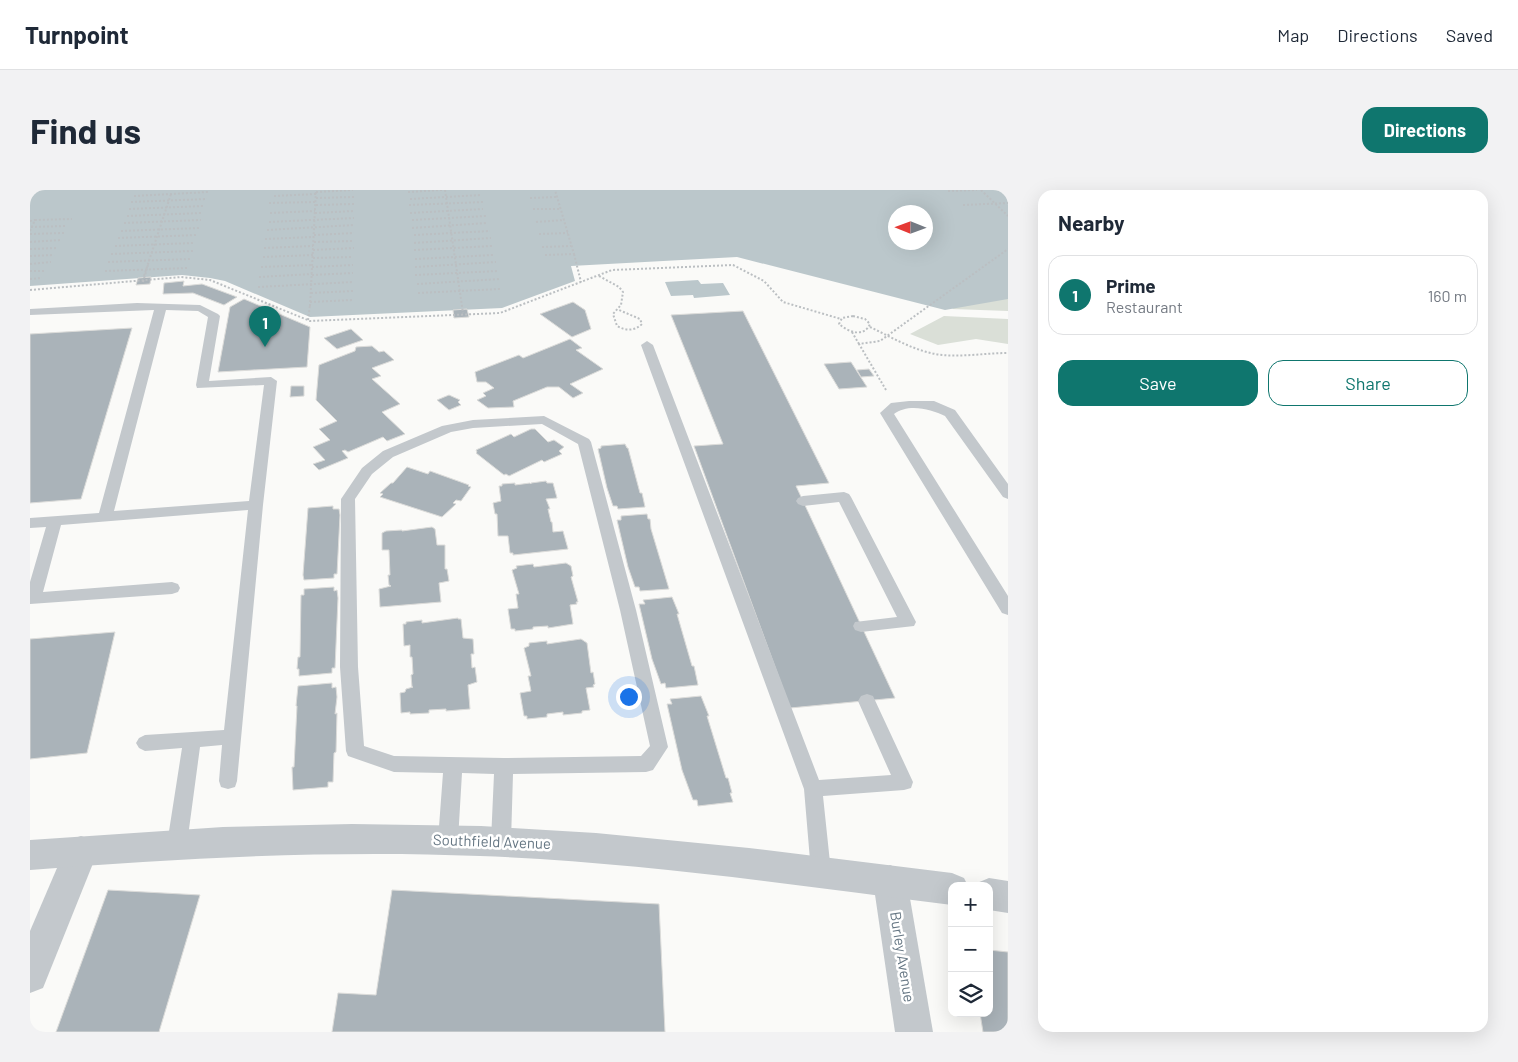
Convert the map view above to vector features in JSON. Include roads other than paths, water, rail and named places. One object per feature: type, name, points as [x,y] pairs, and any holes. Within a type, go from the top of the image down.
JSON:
[{"type":"street","name":"Southfield Avenue","points":[[30,855],[177,844],[302,840],[448,840],[647,852],[948,888]]},
{"type":"street","points":[[30,975],[80,851]]},
{"type":"street","name":"Burley Avenue","points":[[890,881],[914,1032]]},
{"type":"street","points":[[993,895],[1008,897]]},
{"type":"lane","points":[[30,312],[138,306],[200,308],[214,316],[202,385],[271,381],[256,506],[228,781]]},
{"type":"lane","points":[[106,516],[161,307]]},
{"type":"lane","points":[[647,345],[711,508],[813,789],[821,872]]},
{"type":"lane","points":[[1008,494],[950,413],[934,405],[896,406],[887,413],[1008,609]]},
{"type":"lane","points":[[544,420],[584,442],[628,610],[659,748],[646,764],[453,765],[394,764],[355,752],[349,667],[348,499],[367,471],[388,454],[447,429],[473,424],[544,420]]},
{"type":"lane","points":[[803,501],[844,497],[908,622],[861,626]]},
{"type":"lane","points":[[30,523],[256,506]]},
{"type":"lane","points":[[55,521],[33,599],[172,588]]},
{"type":"lane","points":[[813,789],[904,782],[867,701]]},
{"type":"lane","points":[[145,743],[233,737]]},
{"type":"lane","points":[[177,844],[192,740]]},
{"type":"lane","points":[[448,840],[453,765]]},
{"type":"lane","points":[[500,842],[504,766]]},
{"type":"place","name":"Prime","points":[[265,347]]}]
